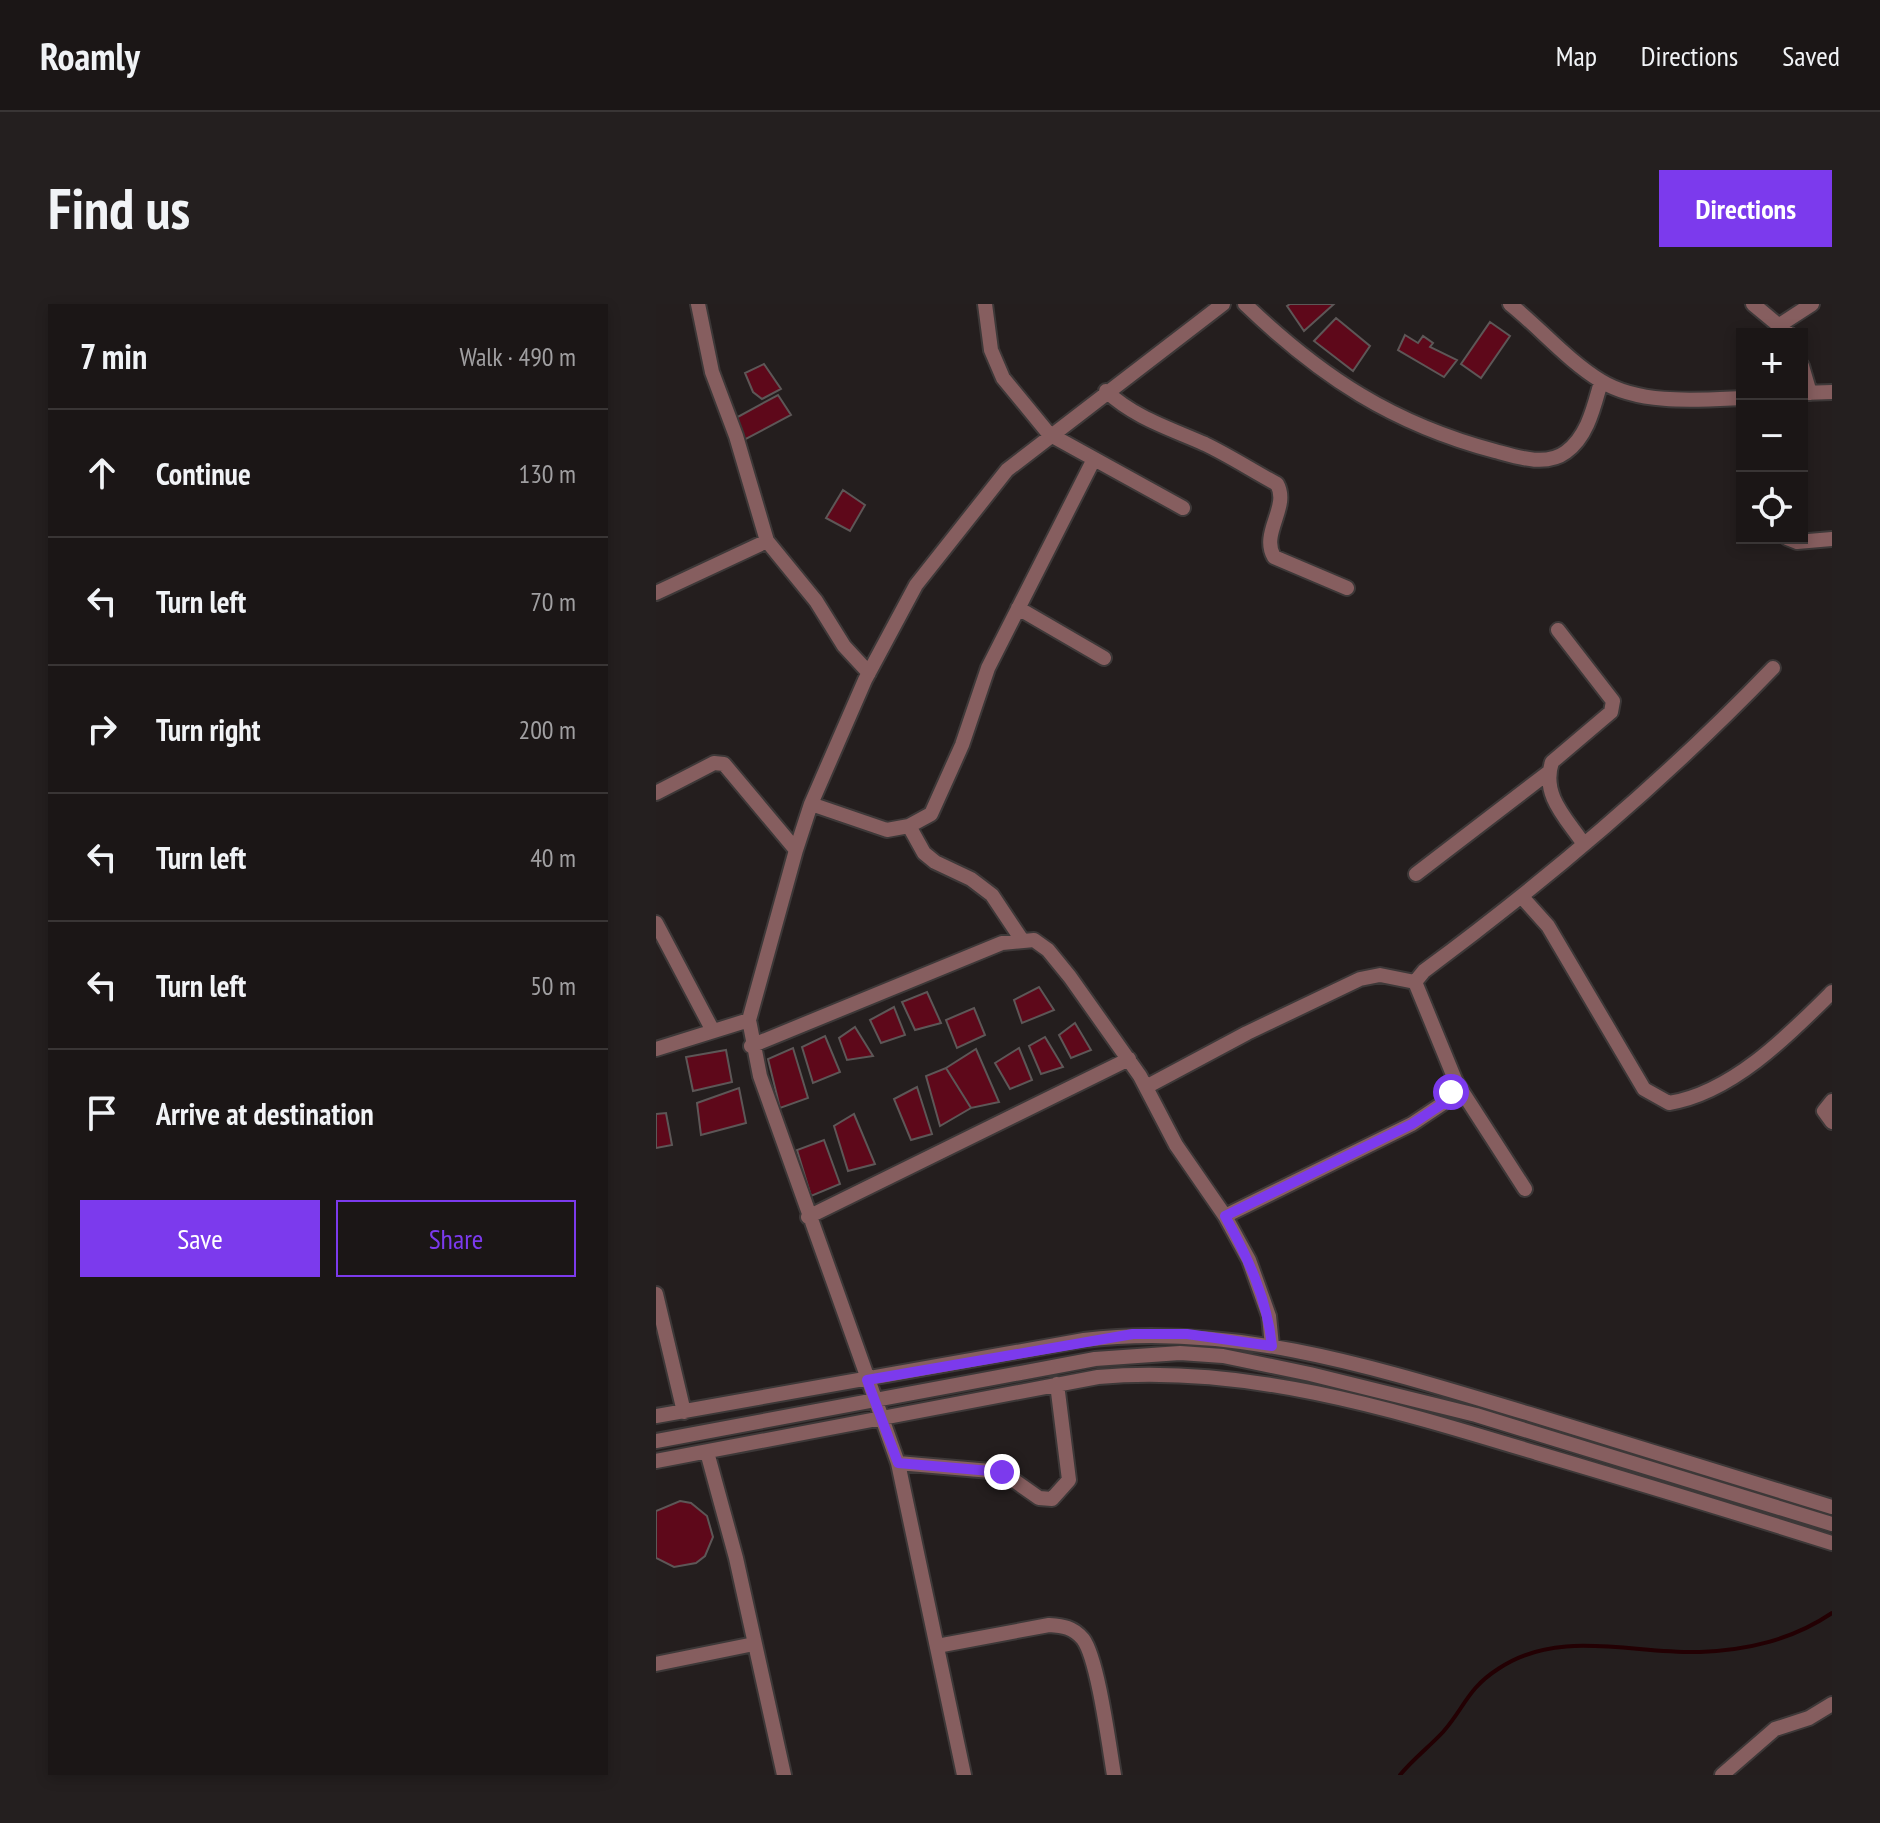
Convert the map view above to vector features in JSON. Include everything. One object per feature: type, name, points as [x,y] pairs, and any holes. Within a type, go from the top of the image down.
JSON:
[{"type":"street","points":[[698,304],[712,372],[736,436],[767,541],[816,601],[844,646],[869,673]]},
{"type":"street","points":[[985,304],[991,350],[1003,378],[1049,434],[1183,508]]},
{"type":"street","points":[[964,1775],[898,1463],[808,1217],[751,1046],[749,1020],[811,804],[869,673],[916,585],[968,515],[1007,470],[1049,434],[1223,304]]},
{"type":"street","points":[[1245,304],[1274,332],[1377,407],[1439,436],[1524,458],[1552,459],[1567,451],[1587,427],[1601,382]]},
{"type":"street","points":[[1510,304],[1601,382],[1647,396],[1704,400],[1736,398]]},
{"type":"street","points":[[1753,304],[1781,328]]},
{"type":"street","points":[[1785,328],[1812,304]]},
{"type":"street","points":[[1106,391],[1123,407],[1151,423],[1205,445],[1277,484],[1282,492],[1269,541],[1274,557],[1347,588]]},
{"type":"street","points":[[1808,393],[1832,392]]},
{"type":"street","points":[[811,804],[869,827],[887,830],[909,826],[931,814],[945,788],[988,668],[1094,459]]},
{"type":"street","points":[[1808,541],[1832,539]]},
{"type":"street","points":[[656,593],[767,541]]},
{"type":"street","points":[[1018,608],[1104,658]]},
{"type":"street","points":[[1558,630],[1613,701],[1613,707],[1552,762],[1549,772],[1549,791],[1583,843]]},
{"type":"street","points":[[1146,1087],[1247,1033],[1360,979],[1380,975],[1415,982],[1522,897],[1727,716],[1773,668]]},
{"type":"street","points":[[656,793],[714,763],[724,764],[796,850]]},
{"type":"street","points":[[1416,874],[1549,772]]},
{"type":"street","points":[[909,826],[924,853],[935,862],[971,879],[992,895],[1022,940]]},
{"type":"street","points":[[1522,897],[1548,926],[1644,1089],[1669,1103],[1702,1094],[1744,1068],[1800,1024],[1832,992]]},
{"type":"street","points":[[656,923],[713,1031]]},
{"type":"street","points":[[751,1046],[1002,943],[1034,940],[1048,950],[1129,1059],[1176,1145],[1225,1216],[1249,1260],[1269,1316],[1272,1346]]},
{"type":"street","points":[[1415,982],[1456,1082],[1525,1189]]},
{"type":"street","points":[[656,1049],[749,1020]]},
{"type":"street","points":[[808,1217],[1129,1059]]},
{"type":"street","points":[[1225,1216],[1412,1124],[1442,1104],[1456,1082]]},
{"type":"street","points":[[1832,1101],[1824,1111],[1832,1122]]},
{"type":"street","points":[[656,1294],[684,1412]]},
{"type":"street","points":[[656,1416],[1133,1334],[1187,1334],[1272,1346],[1421,1381],[1832,1507]]},
{"type":"street","points":[[656,1441],[1121,1355],[1223,1356],[1476,1415],[1832,1524]]},
{"type":"street","points":[[656,1461],[1057,1384],[1154,1372],[1230,1377],[1324,1395],[1469,1432],[1832,1543]]},
{"type":"street","points":[[898,1463],[1002,1472],[1039,1498],[1052,1499],[1069,1480],[1057,1384]]},
{"type":"street","points":[[707,1452],[784,1775]]},
{"type":"street","points":[[937,1646],[1049,1625],[1067,1626],[1076,1632],[1086,1642],[1092,1662],[1114,1775]]},
{"type":"street","points":[[656,1664],[754,1644]]},
{"type":"street","points":[[1722,1775],[1775,1729],[1809,1718],[1832,1704]]},
{"type":"building","points":[[1334,304],[1304,331],[1287,306]]},
{"type":"building","points":[[1336,318],[1370,346],[1353,371],[1314,341]]},
{"type":"building","points":[[1490,322],[1510,336],[1481,378],[1461,364]]},
{"type":"building","points":[[1405,335],[1418,343],[1423,336],[1433,343],[1430,347],[1457,360],[1444,377],[1398,350]]},
{"type":"building","points":[[764,364],[781,389],[762,399],[753,392],[745,373]]},
{"type":"building","points":[[778,395],[791,415],[744,440],[734,419]]},
{"type":"building","points":[[843,490],[865,505],[850,531],[826,518]]},
{"type":"building","points":[[1039,987],[1054,1010],[1022,1023],[1014,1000]]},
{"type":"building","points":[[927,992],[941,1023],[915,1030],[902,1002]]},
{"type":"building","points":[[894,1007],[905,1035],[881,1043],[870,1020]]},
{"type":"building","points":[[974,1008],[985,1035],[957,1048],[946,1020]]},
{"type":"building","points":[[1075,1023],[1091,1050],[1071,1058],[1059,1035]]},
{"type":"building","points":[[855,1027],[873,1056],[847,1060],[839,1038]]},
{"type":"building","points":[[825,1036],[840,1072],[813,1083],[802,1047]]},
{"type":"building","points":[[1045,1037],[1063,1067],[1041,1074],[1029,1046]]},
{"type":"building","points":[[793,1048],[808,1098],[780,1108],[768,1059]]},
{"type":"building","points":[[1019,1048],[1032,1080],[1010,1089],[995,1063]]},
{"type":"building","points":[[976,1049],[999,1102],[971,1108],[946,1068]]},
{"type":"building","points":[[726,1050],[732,1082],[693,1091],[686,1057]]},
{"type":"building","points":[[946,1068],[971,1108],[940,1126],[926,1076]]},
{"type":"building","points":[[917,1087],[932,1134],[911,1140],[894,1099]]},
{"type":"building","points":[[739,1088],[746,1123],[701,1135],[697,1103]]},
{"type":"building","points":[[666,1113],[672,1145],[656,1148],[656,1114]]},
{"type":"building","points":[[854,1114],[875,1164],[848,1171],[834,1126]]},
{"type":"building","points":[[824,1140],[840,1184],[811,1196],[797,1150]]},
{"type":"building","points":[[680,1501],[691,1503],[707,1516],[713,1537],[705,1556],[696,1563],[674,1567],[656,1558],[656,1511]]},
{"type":"waterway","points":[[1400,1775],[1443,1732],[1479,1684],[1521,1657],[1545,1649],[1571,1646],[1675,1652],[1735,1649],[1785,1637],[1832,1613]]},
{"type":"route","points":[[1002,1472],[898,1463],[867,1380],[1084,1340],[1133,1334],[1187,1334],[1272,1346],[1269,1316],[1249,1260],[1225,1216],[1412,1124],[1442,1104],[1451,1092]]}]
